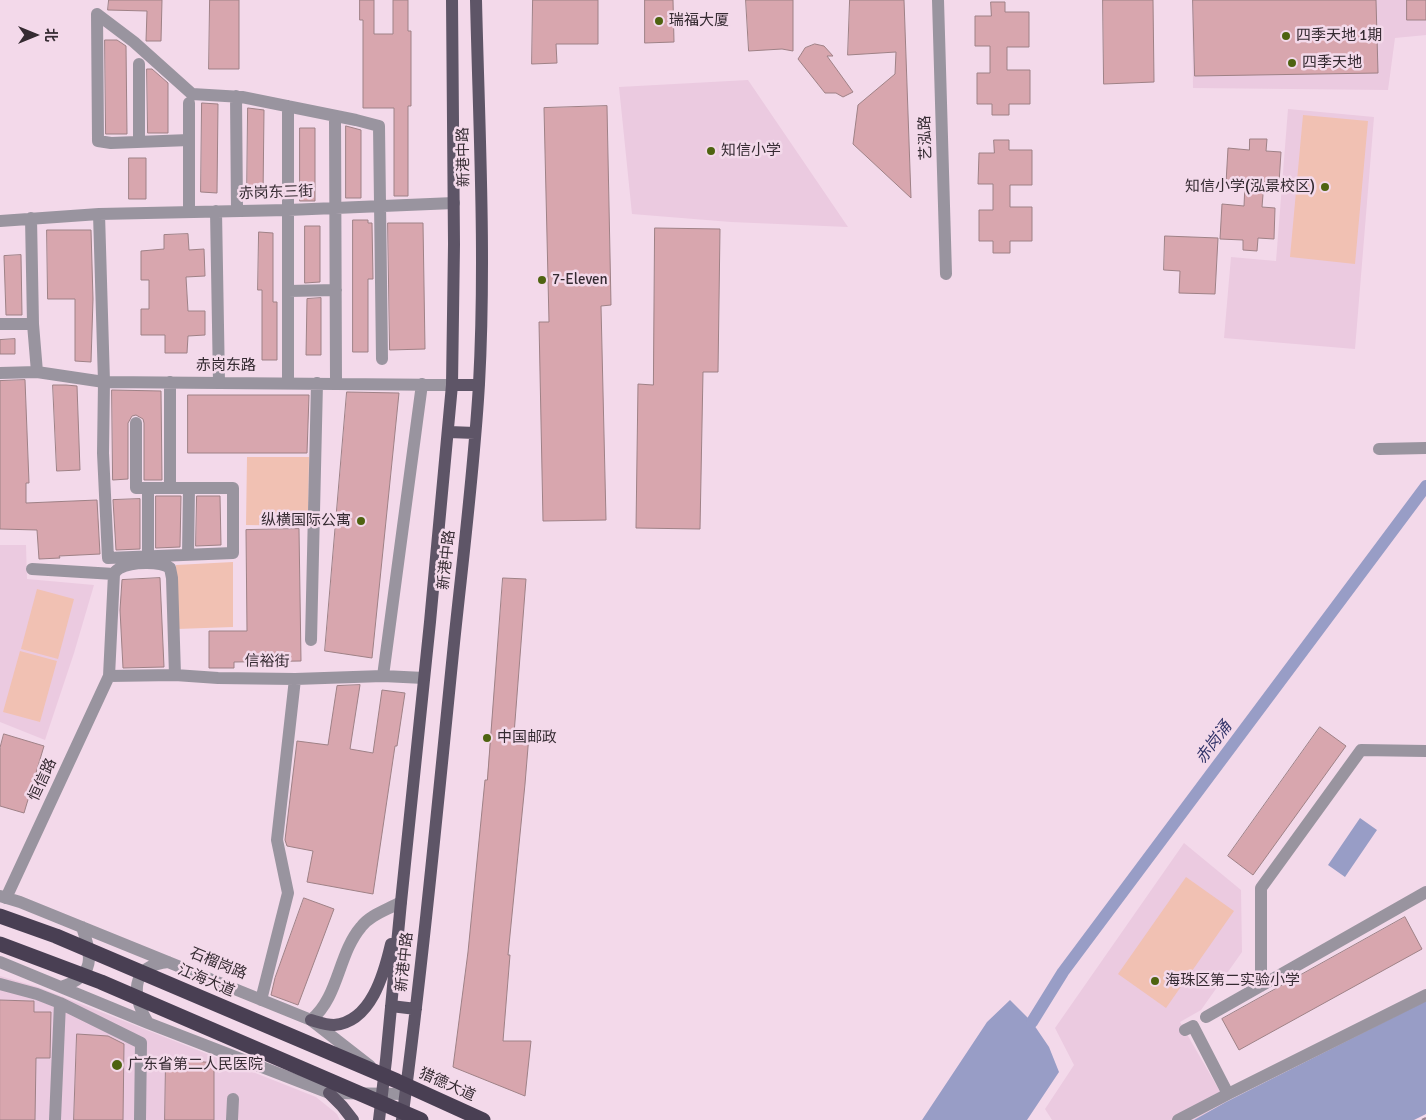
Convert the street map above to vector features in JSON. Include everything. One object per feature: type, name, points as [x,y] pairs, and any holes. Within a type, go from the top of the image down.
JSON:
[{"type":"highway","name":"江海大道","points":[[0,916],[56,936],[390,1079]]},
{"type":"highway","points":[[0,944],[101,982],[398,1114],[421,1120]]},
{"type":"highway","name":"猎德大道","points":[[390,1079],[483,1120]]},
{"type":"main road","name":"新港中路","points":[[379,1120],[382,1094],[390,1079],[391,1006],[449,432],[454,296],[452,0]]},
{"type":"main road","name":"新港中路","points":[[398,1114],[405,1094],[416,1009],[479,385],[482,245],[477,1]]},
{"type":"main road","points":[[452,385],[479,385]]},
{"type":"main road","points":[[449,432],[475,433]]},
{"type":"main road","points":[[311,1020],[333,1025],[353,1018],[363,1010],[380,981],[401,902]]},
{"type":"main road","points":[[391,1006],[416,1009]]},
{"type":"main road","points":[[330,1093],[353,1120]]},
{"type":"street","name":"艺泓路","points":[[938,0],[946,274]]},
{"type":"street","points":[[189,140],[111,143],[98,141],[97,14],[134,42],[192,94],[236,96],[379,126],[382,359]]},
{"type":"street","points":[[140,64],[140,142]]},
{"type":"street","points":[[236,96],[237,211]]},
{"type":"street","points":[[189,104],[189,212]]},
{"type":"street","points":[[288,106],[288,383]]},
{"type":"street","points":[[335,116],[336,383]]},
{"type":"street","name":"赤岗东三街","points":[[0,221],[99,214],[288,210],[454,203]]},
{"type":"street","points":[[216,211],[220,382]]},
{"type":"street","points":[[99,214],[104,382],[103,453],[108,558],[233,553],[233,488],[136,488],[136,423]]},
{"type":"street","points":[[31,218],[33,324],[38,372]]},
{"type":"street","points":[[288,291],[336,290]]},
{"type":"street","points":[[0,324],[33,324]]},
{"type":"street","name":"赤岗东路","points":[[0,373],[38,372],[104,382],[452,385]]},
{"type":"street","points":[[170,382],[170,488]]},
{"type":"street","points":[[310,640],[317,383]]},
{"type":"street","points":[[383,676],[422,384]]},
{"type":"street","points":[[1379,449],[1426,448]]},
{"type":"street","points":[[148,488],[148,557]]},
{"type":"street","points":[[188,555],[189,488]]},
{"type":"street","points":[[109,676],[114,574],[119,568],[137,564],[166,565],[170,568],[172,578],[175,675]]},
{"type":"street","points":[[32,569],[114,574]]},
{"type":"street","name":"信裕街","points":[[109,676],[175,675],[218,678],[295,679],[383,676],[424,678]]},
{"type":"street","name":"恒信路","points":[[3,897],[109,676]]},
{"type":"street","points":[[261,1000],[288,893],[277,840],[295,679]]},
{"type":"street","points":[[1261,986],[1261,888],[1360,750],[1426,752]]},
{"type":"street","points":[[1206,1017],[1426,892]]},
{"type":"street","name":"石榴岗路","points":[[3,897],[20,902],[311,1020],[390,1079],[405,1094]]},
{"type":"street","points":[[311,1020],[327,1000],[353,939],[361,927],[377,914],[401,902]]},
{"type":"street","points":[[61,987],[72,984],[86,972],[89,958],[82,927]]},
{"type":"street","points":[[0,962],[148,1023],[330,1093],[405,1094]]},
{"type":"street","points":[[148,1023],[138,1000],[137,983],[141,974],[150,967],[157,963],[169,962]]},
{"type":"street","points":[[0,984],[37,994],[60,1003],[140,1042],[140,1120]]},
{"type":"street","points":[[1178,1120],[1426,995]]},
{"type":"street","points":[[55,1120],[60,1003]]},
{"type":"street","points":[[1185,1030],[1193,1026],[1228,1094]]},
{"type":"street","points":[[232,1120],[234,1099]]},
{"type":"path","points":[[1422,1120],[1426,1118]]},
{"type":"shaded area","name":"四季天地","points":[[1192,0],[1426,0],[1426,35],[1395,38],[1388,90],[1193,88]]},
{"type":"shaded area","name":"知信小学","points":[[748,80],[848,227],[731,222],[632,214],[619,87]]},
{"type":"shaded area","name":"知信小学(泓景校区)","points":[[1288,109],[1374,117],[1355,349],[1224,338],[1231,257],[1276,261]]},
{"type":"shaded area","points":[[1303,115],[1368,121],[1355,264],[1290,257]]},
{"type":"shaded area","points":[[247,457],[309,457],[308,526],[246,525]]},
{"type":"shaded area","points":[[0,545],[26,545],[27,579],[94,585],[45,740],[0,722]]},
{"type":"shaded area","points":[[233,562],[233,627],[177,629],[176,565]]},
{"type":"shaded area","points":[[37,589],[74,599],[58,659],[21,649]]},
{"type":"shaded area","points":[[20,651],[57,661],[40,722],[3,712]]},
{"type":"shaded area","name":"海珠区第二实验小学","points":[[1184,843],[1241,890],[1242,952],[1201,1010],[1180,1022],[1226,1102],[1194,1120],[1052,1120],[1045,1109],[1074,1065],[1055,1028]]},
{"type":"shaded area","points":[[1186,877],[1234,911],[1166,1008],[1118,974]]},
{"type":"shaded area","name":"广东省第二人民医院","points":[[0,976],[38,987],[316,1097],[337,1114],[340,1120],[0,1120]]},
{"type":"water","points":[[1360,818],[1377,830],[1345,877],[1328,865]]},
{"type":"water","points":[[1010,1000],[1032,1022],[1049,1047],[1059,1072],[1027,1120],[922,1120],[987,1022]]},
{"type":"water","points":[[1426,1001],[1426,1114],[1414,1120],[1194,1120],[1226,1102]]},
{"type":"building","points":[[109,0],[162,0],[161,41],[146,41],[147,11],[108,10]]},
{"type":"building","points":[[210,0],[239,0],[239,69],[209,69]]},
{"type":"building","points":[[360,0],[374,0],[374,34],[393,34],[393,0],[408,0],[408,31],[411,31],[411,106],[408,106],[408,196],[394,196],[394,108],[363,108],[363,20],[360,20]]},
{"type":"building","points":[[533,0],[598,0],[598,44],[556,44],[557,63],[532,64]]},
{"type":"building","name":"瑞福大厦","points":[[645,0],[673,0],[674,42],[645,43]]},
{"type":"building","points":[[746,0],[793,0],[793,51],[782,49],[749,51]]},
{"type":"building","points":[[850,0],[904,0],[911,198],[853,144],[858,105],[895,74],[896,52],[848,55]]},
{"type":"building","points":[[1103,0],[1153,0],[1154,82],[1104,84]]},
{"type":"building","name":"四季天地","points":[[1193,0],[1376,0],[1378,73],[1195,76]]},
{"type":"building","points":[[1407,0],[1426,0],[1426,20],[1407,20]]},
{"type":"building","points":[[991,2],[1005,2],[1005,12],[1029,12],[1029,47],[1007,47],[1007,70],[1030,70],[1030,104],[1009,104],[1009,115],[992,115],[992,104],[977,104],[977,73],[990,73],[990,46],[975,46],[975,16],[991,16]]},
{"type":"building","points":[[105,40],[117,40],[126,46],[127,134],[106,134]]},
{"type":"building","points":[[815,44],[824,46],[833,56],[827,56],[853,92],[843,97],[836,93],[825,93],[798,59],[805,48]]},
{"type":"building","points":[[147,69],[152,69],[168,83],[168,133],[148,133]]},
{"type":"building","points":[[202,103],[218,104],[217,193],[201,192]]},
{"type":"building","points":[[607,106],[611,305],[601,306],[606,520],[543,521],[539,322],[549,322],[544,108]]},
{"type":"building","points":[[248,108],[264,110],[263,197],[247,197]]},
{"type":"building","points":[[346,126],[361,130],[361,198],[346,198]]},
{"type":"building","points":[[300,128],[315,128],[315,201],[300,201]]},
{"type":"building","points":[[1250,139],[1267,139],[1266,151],[1281,152],[1279,183],[1264,182],[1262,207],[1275,208],[1274,239],[1258,238],[1257,251],[1243,250],[1243,240],[1220,239],[1222,204],[1244,206],[1245,184],[1226,183],[1228,148],[1249,150]]},
{"type":"building","points":[[994,140],[1009,140],[1009,150],[1032,150],[1032,185],[1010,185],[1010,207],[1032,207],[1032,241],[1010,241],[1010,253],[993,253],[993,241],[979,241],[979,210],[993,210],[993,184],[978,184],[979,153],[994,153]]},
{"type":"building","points":[[129,158],[146,158],[146,199],[129,199]]},
{"type":"building","points":[[353,220],[368,220],[368,223],[372,223],[373,279],[368,279],[368,352],[353,352]]},
{"type":"building","points":[[388,223],[423,223],[425,349],[390,350]]},
{"type":"building","points":[[305,226],[320,226],[320,282],[305,283]]},
{"type":"building","points":[[655,228],[720,229],[718,372],[703,372],[700,529],[636,528],[638,384],[653,385]]},
{"type":"building","points":[[47,230],[91,230],[93,299],[91,362],[75,361],[75,299],[48,299]]},
{"type":"building","points":[[259,232],[273,233],[273,302],[277,302],[277,360],[262,360],[262,290],[258,290]]},
{"type":"building","points":[[188,234],[189,250],[204,249],[205,276],[186,277],[188,311],[205,311],[205,335],[188,336],[187,353],[165,353],[165,335],[141,335],[141,309],[149,309],[149,280],[141,280],[141,251],[164,249],[164,235]]},
{"type":"building","points":[[1165,236],[1218,238],[1215,294],[1179,293],[1180,271],[1164,270]]},
{"type":"building","points":[[21,255],[22,315],[6,315],[4,256]]},
{"type":"building","points":[[321,298],[321,355],[306,355],[307,299]]},
{"type":"building","points":[[15,339],[15,354],[0,354],[0,340]]},
{"type":"building","points":[[25,380],[29,483],[26,483],[26,503],[97,500],[100,554],[39,559],[37,530],[0,529],[0,381]]},
{"type":"building","points":[[53,385],[77,386],[80,470],[57,471]]},
{"type":"building","points":[[112,390],[161,391],[162,480],[144,480],[144,423],[143,419],[136,415],[132,416],[128,423],[128,479],[113,480]]},
{"type":"building","name":"纵横国际公寓","points":[[347,392],[399,393],[372,658],[325,651]]},
{"type":"building","points":[[188,395],[309,395],[307,453],[188,453]]},
{"type":"building","points":[[156,496],[181,496],[180,547],[156,548]]},
{"type":"building","points":[[197,496],[220,496],[221,545],[196,546]]},
{"type":"building","points":[[140,499],[140,549],[116,550],[113,500]]},
{"type":"building","points":[[299,529],[301,661],[234,662],[234,668],[209,668],[209,631],[247,631],[246,530]]},
{"type":"building","points":[[160,578],[164,667],[123,668],[120,610],[122,580]]},
{"type":"building","points":[[503,578],[526,579],[514,734],[529,735],[508,955],[510,955],[503,1041],[531,1041],[525,1096],[453,1067],[468,952],[485,780],[487,780]]},
{"type":"building","points":[[360,685],[350,749],[373,753],[382,690],[405,693],[397,746],[395,746],[373,894],[307,882],[313,851],[287,846],[285,840],[297,741],[328,745],[337,686]]},
{"type":"building","points":[[1320,727],[1346,746],[1253,875],[1228,856]]},
{"type":"building","points":[[4,734],[44,746],[24,813],[0,806],[0,748]]},
{"type":"building","points":[[304,898],[334,909],[298,1005],[271,995],[275,978]]},
{"type":"building","points":[[1405,917],[1422,949],[1239,1050],[1222,1019]]},
{"type":"building","points":[[0,1000],[34,1001],[34,1012],[51,1012],[50,1058],[36,1058],[35,1120],[0,1120]]},
{"type":"building","points":[[77,1034],[108,1036],[124,1044],[123,1120],[74,1120]]},
{"type":"building","points":[[166,1058],[214,1063],[214,1120],[165,1120]]},
{"type":"waterway","name":"赤岗涌","points":[[1032,1022],[1063,972],[1426,486]]},
{"type":"place","name":"瑞福大厦","points":[[659,21]]},
{"type":"place","name":"四季天地 1期","points":[[1286,36]]},
{"type":"place","name":"四季天地","points":[[1292,63]]},
{"type":"place","name":"知信小学","points":[[711,151]]},
{"type":"place","name":"知信小学(泓景校区)","points":[[1325,187]]},
{"type":"place","name":"7-Eleven","points":[[542,280]]},
{"type":"place","name":"纵横国际公寓","points":[[361,521]]},
{"type":"place","name":"中国邮政","points":[[487,738]]},
{"type":"place","name":"海珠区第二实验小学","points":[[1155,981]]},
{"type":"place","name":"广东省第二人民医院","points":[[117,1065]]}]
